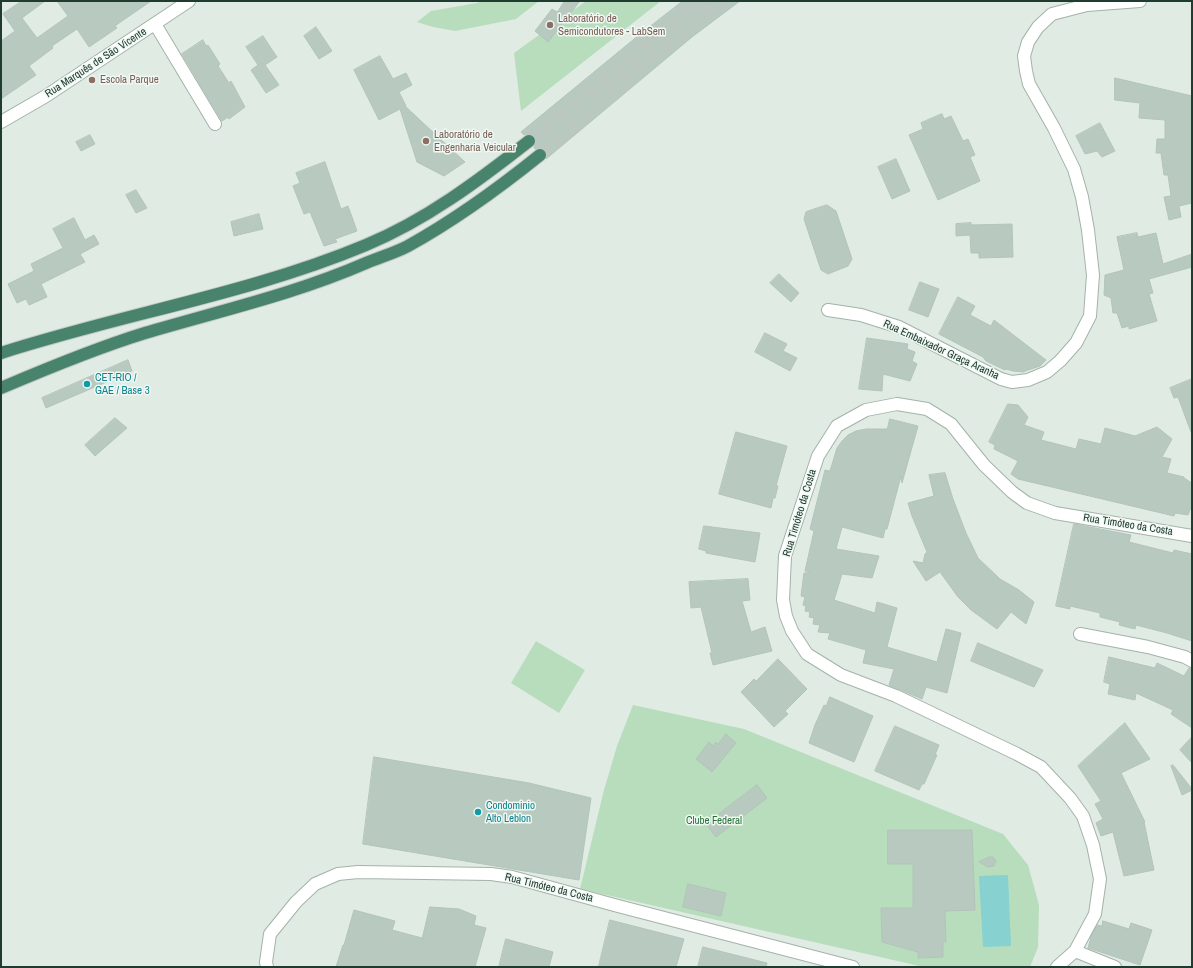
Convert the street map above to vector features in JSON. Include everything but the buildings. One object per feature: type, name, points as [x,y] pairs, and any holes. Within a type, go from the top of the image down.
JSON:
[{"type":"highway","points":[[1,353],[111,321],[236,289],[307,268],[368,245],[410,224],[435,209],[481,179],[529,141]]},
{"type":"highway","points":[[1,388],[61,362],[144,334],[250,304],[302,287],[351,270],[407,246],[453,219],[486,196],[540,154]]},
{"type":"street","name":"Rua Marquês de São Vicente","points":[[1,122],[46,96],[189,1]]},
{"type":"street","name":"Rua Embaixador Graça Aranha","points":[[828,310],[861,315],[899,328],[1001,379],[1012,382],[1028,380],[1047,372],[1060,361],[1076,343],[1090,316],[1093,275],[1088,230],[1082,198],[1074,169],[1054,128],[1029,84],[1024,56],[1028,42],[1038,27],[1052,14],[1087,5],[1140,1]]},
{"type":"street","points":[[155,24],[215,124]]},
{"type":"street","name":"Rua Timóteo da Costa","points":[[1057,967],[1075,950],[1095,914],[1100,879],[1093,845],[1083,816],[1070,798],[1041,768],[1017,754],[896,696],[841,675],[806,654],[792,631],[786,616],[783,600],[785,556],[818,456],[837,426],[866,410],[897,404],[927,409],[950,424],[984,465],[1012,492],[1027,503],[1055,513],[1192,536]]},
{"type":"street","points":[[1080,634],[1148,647],[1192,661]]},
{"type":"street","name":"Rua Timóteo da Costa","points":[[267,967],[270,934],[296,902],[315,884],[338,874],[358,872],[491,874],[512,877],[853,967]]},
{"type":"street","points":[[1075,950],[1115,967]]},
{"type":"green space","points":[[482,1],[539,1],[516,19],[455,31],[417,22],[431,11]]},
{"type":"green space","points":[[586,1],[661,1],[521,111],[514,53]]},
{"type":"green space","points":[[536,641],[585,670],[559,713],[511,683]]},
{"type":"green space","name":"Clube Federal","points":[[633,705],[744,729],[1003,834],[1028,865],[1039,905],[1038,947],[1030,967],[924,967],[580,889],[604,790],[617,746]]},
{"type":"water","points":[[1008,875],[1011,946],[983,947],[979,876]]},
{"type":"tunnel","points":[[529,141],[701,1]]},
{"type":"tunnel","points":[[540,155],[656,54],[722,1]]},
{"type":"place","name":"Laboratório de Semicondutores - LabSem","points":[[550,25]]},
{"type":"place","name":"Escola Parque","points":[[92,80]]},
{"type":"place","name":"Laboratório de Engenharia Veicular","points":[[426,141]]},
{"type":"place","name":"CET-RIO / GAE / Base 3","points":[[87,384]]},
{"type":"place","name":"Condominio Alto Leblon","points":[[478,812]]}]
